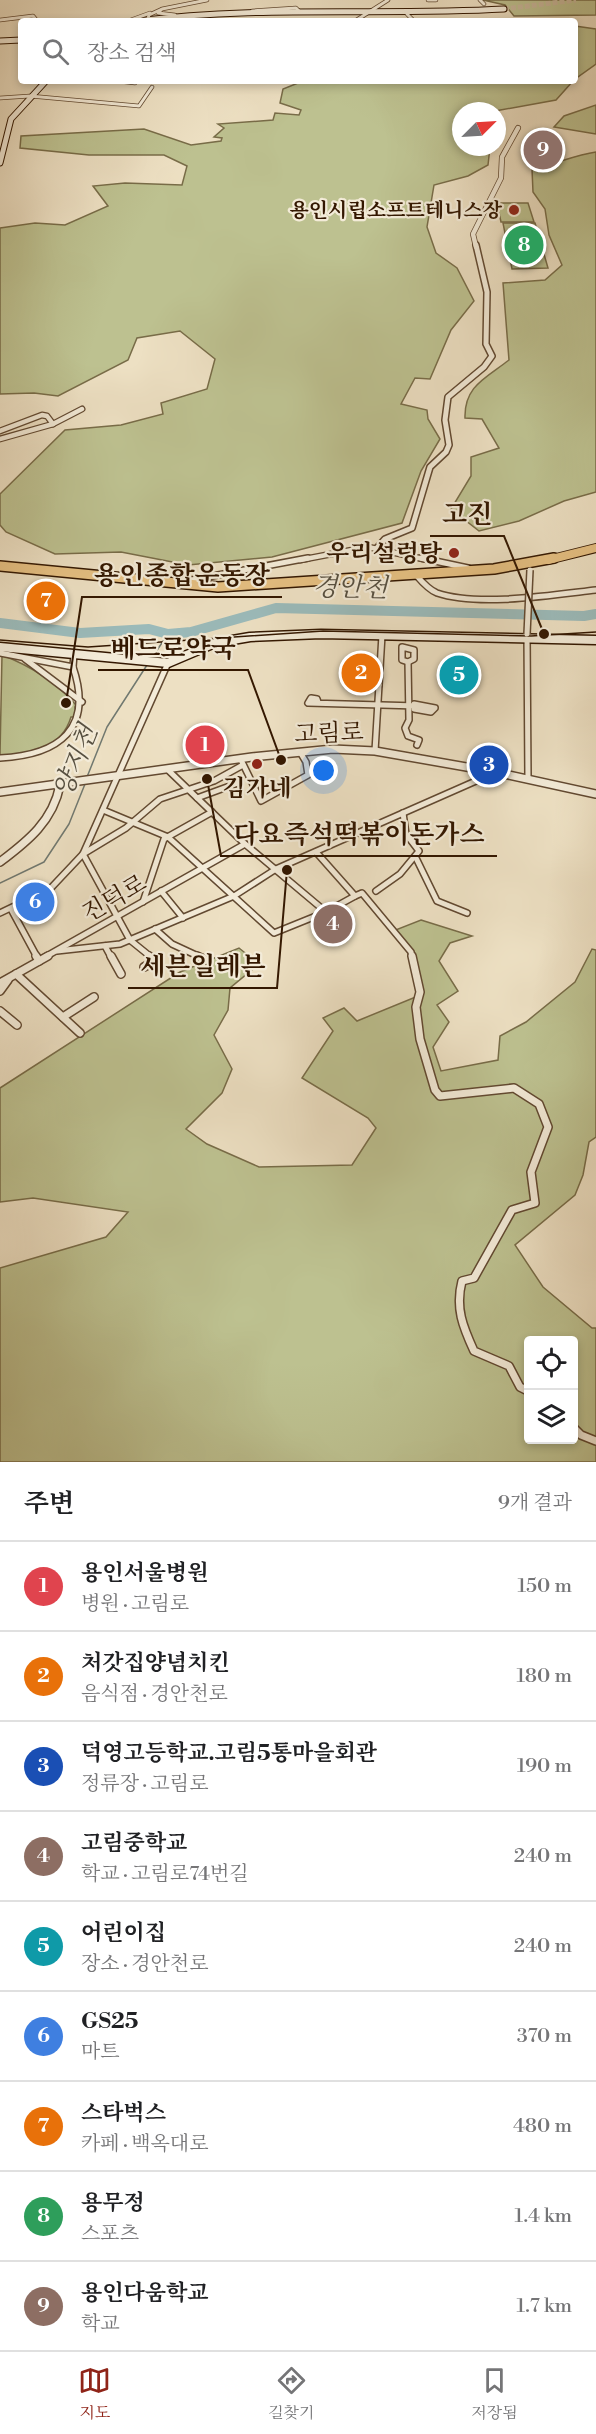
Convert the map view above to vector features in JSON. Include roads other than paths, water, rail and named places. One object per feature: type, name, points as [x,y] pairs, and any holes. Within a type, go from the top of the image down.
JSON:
[{"type":"main road","points":[[156,18],[248,11],[407,14],[504,9]]},
{"type":"main road","points":[[0,41],[18,40]]},
{"type":"main road","points":[[0,164],[11,119],[43,84]]},
{"type":"main road","points":[[0,566],[169,583],[238,586],[529,567],[596,548]]},
{"type":"main road","points":[[0,647],[165,663],[215,643],[250,637],[382,635],[596,640]]},
{"type":"street","points":[[137,18],[166,8],[204,0]]},
{"type":"street","points":[[363,17],[388,0]]},
{"type":"street","points":[[428,0],[436,0]]},
{"type":"street","points":[[480,0],[484,4]]},
{"type":"street","points":[[166,8],[158,13],[175,15]]},
{"type":"street","points":[[355,13],[375,9],[382,13]]},
{"type":"street","points":[[150,18],[152,13]]},
{"type":"street","points":[[355,13],[363,17],[382,13]]},
{"type":"street","points":[[407,14],[411,18]]},
{"type":"street","points":[[0,20],[33,16],[35,18]]},
{"type":"street","points":[[0,98],[30,96],[139,106],[152,87]]},
{"type":"street","points":[[377,548],[385,539],[412,528],[430,467],[446,452],[449,445],[445,420],[448,397],[484,367],[492,356],[486,344],[487,292],[472,234],[501,178],[502,157],[518,128]]},
{"type":"street","points":[[5,433],[53,424],[82,409]]},
{"type":"street","points":[[0,439],[5,433],[42,415],[47,416],[53,424]]},
{"type":"street","points":[[169,583],[360,548],[377,548],[478,571]]},
{"type":"street","points":[[426,574],[444,568],[446,564],[442,561]]},
{"type":"street","points":[[528,779],[529,567]]},
{"type":"street","points":[[233,573],[229,578],[229,583],[238,586]]},
{"type":"street","points":[[416,575],[438,593],[472,596],[543,597],[596,590]]},
{"type":"street","points":[[375,751],[382,635]]},
{"type":"street","points":[[0,653],[73,667]]},
{"type":"street","points":[[0,758],[37,755],[62,742],[77,719],[82,702],[81,685],[73,667],[74,654]]},
{"type":"street","points":[[23,658],[51,676],[82,702]]},
{"type":"street","points":[[408,662],[409,706],[405,732],[408,736],[418,740],[417,745]]},
{"type":"street","points":[[83,854],[165,663]]},
{"type":"street","points":[[362,686],[379,685]]},
{"type":"street","points":[[314,701],[418,706]]},
{"type":"street","name":"고림로","points":[[0,792],[333,749],[375,751],[495,772],[596,794]]},
{"type":"street","points":[[0,913],[50,889],[83,854],[132,823],[160,799],[214,781],[242,761],[261,801],[308,774],[306,762],[300,752]]},
{"type":"street","points":[[166,769],[245,844],[326,912]]},
{"type":"street","points":[[57,951],[105,946],[130,940],[234,896],[276,869],[495,772]]},
{"type":"street","points":[[197,798],[238,783]]},
{"type":"street","points":[[0,862],[38,832],[55,811],[60,785]]},
{"type":"street","points":[[103,810],[168,837],[274,933],[326,912],[362,893],[411,952],[420,992],[416,1007],[420,1040],[435,1090],[440,1096],[514,1088],[539,1104],[548,1127],[533,1160],[529,1182],[535,1203],[512,1210],[474,1278],[462,1281],[456,1299],[460,1320],[474,1351],[508,1366],[520,1387],[526,1390]]},
{"type":"street","points":[[143,902],[164,839],[212,812]]},
{"type":"street","points":[[376,891],[385,887],[416,858],[419,851],[409,842],[402,825],[403,813]]},
{"type":"street","name":"진덕로","points":[[0,983],[245,844]]},
{"type":"street","points":[[316,852],[355,896]]},
{"type":"street","points":[[83,854],[130,940],[154,961],[144,967]]},
{"type":"street","points":[[416,858],[437,901],[467,913]]},
{"type":"street","points":[[161,891],[183,918]]},
{"type":"street","points":[[12,909],[39,961]]},
{"type":"street","points":[[155,929],[172,944],[206,960]]},
{"type":"street","points":[[105,946],[121,974]]},
{"type":"street","points":[[16,974],[80,1033]]},
{"type":"street","points":[[0,991],[8,979]]},
{"type":"street","points":[[63,1017],[94,997]]},
{"type":"street","points":[[0,1011],[17,1025]]},
{"type":"street","points":[[578,1432],[596,1441]]},
{"type":"waterway","name":"경안천","points":[[0,623],[80,633],[149,629],[168,634],[191,632],[276,608],[584,616],[596,614]]},
{"type":"waterway","name":"양지천","points":[[151,659],[168,634]]},
{"type":"waterway","name":"양지천","points":[[87,777],[107,727],[147,665]]},
{"type":"waterway","name":"양지천","points":[[0,883],[44,862],[69,824],[85,784]]},
{"type":"tunnel","points":[[504,9],[576,0]]},
{"type":"tram line","points":[[0,640],[88,647],[323,631],[531,636],[596,632]]},
{"type":"place","name":"용인다움학교","points":[[543,150]]},
{"type":"place","name":"용인시립소프트테니스장","points":[[514,210]]},
{"type":"place","name":"용무정","points":[[524,245]]},
{"type":"place","name":"우리설렁탕","points":[[454,553]]},
{"type":"place","name":"스타벅스","points":[[46,601]]},
{"type":"place","name":"고진","points":[[544,634]]},
{"type":"place","name":"처갓집양념치킨","points":[[361,673]]},
{"type":"place","name":"어린이집","points":[[459,675]]},
{"type":"place","name":"용인종합운동장","points":[[66,703]]},
{"type":"place","name":"용인서울병원","points":[[205,745]]},
{"type":"place","name":"베드로약국","points":[[281,760]]},
{"type":"place","name":"김가네","points":[[257,764]]},
{"type":"place","name":"덕영고등학교.고림5통마을회관","points":[[489,765]]},
{"type":"place","name":"다요즉석떡볶이돈가스","points":[[207,779]]},
{"type":"place","name":"세븐일레븐","points":[[287,870]]},
{"type":"place","name":"GS25","points":[[35,902]]},
{"type":"place","name":"고림중학교","points":[[333,924]]}]
